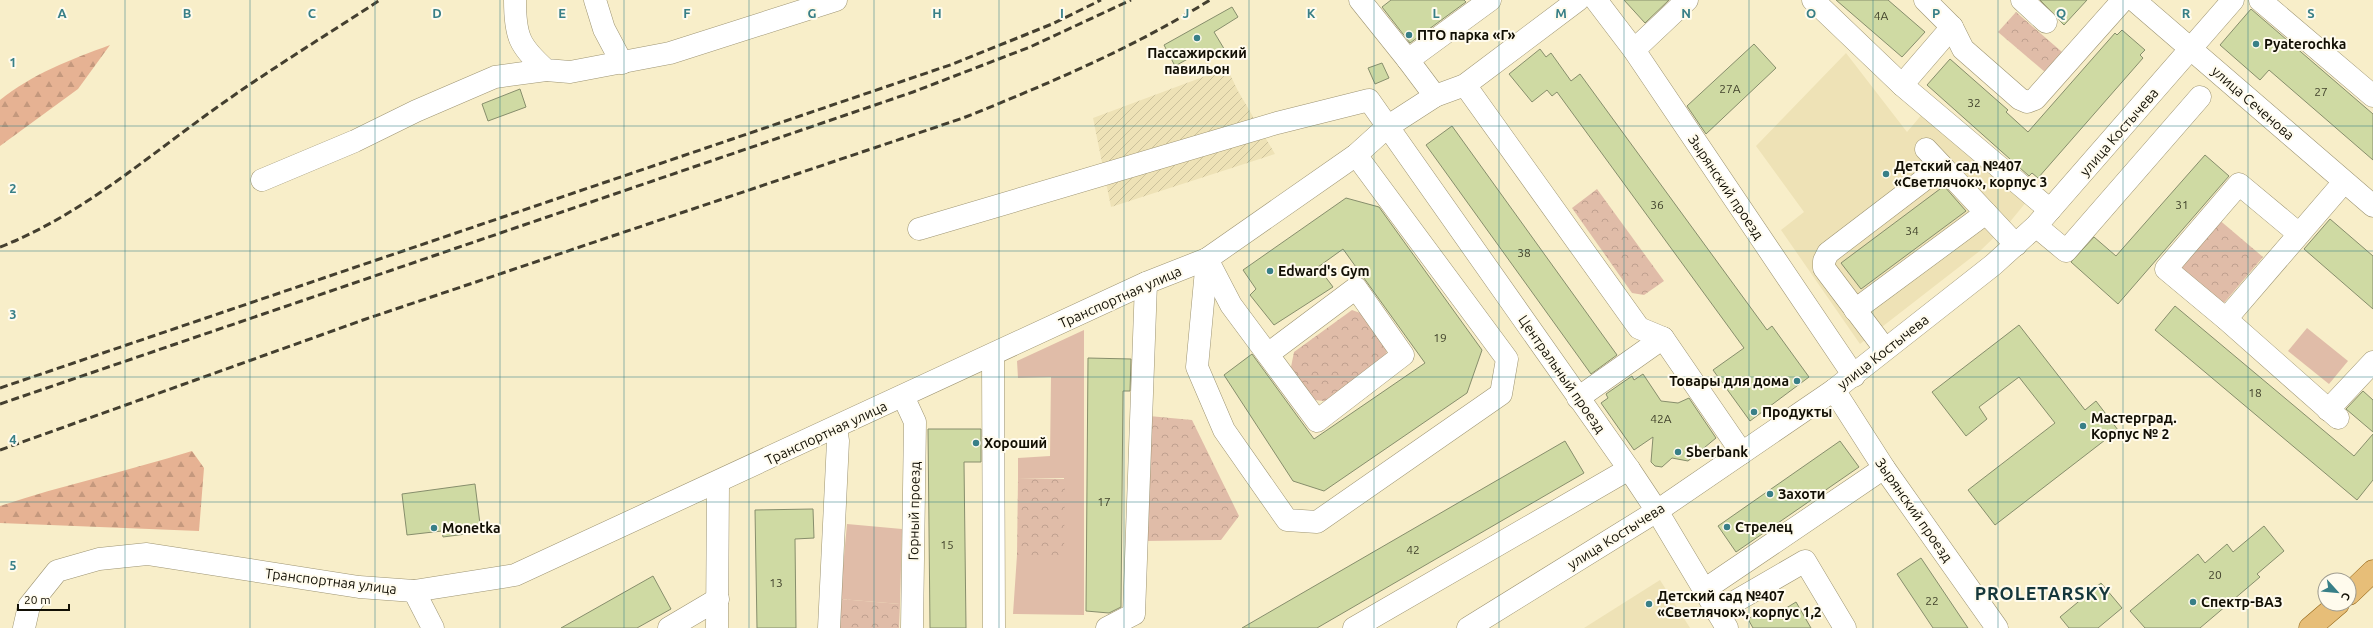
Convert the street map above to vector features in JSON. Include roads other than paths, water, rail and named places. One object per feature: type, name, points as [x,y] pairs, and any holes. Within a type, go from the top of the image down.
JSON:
[{"type":"main road","points":[[2357,586],[2373,571]]},
{"type":"main road","points":[[2310,628],[2329,612]]},
{"type":"street","points":[[515,0],[516,30],[523,47],[546,70]]},
{"type":"street","points":[[595,0],[604,29],[622,63]]},
{"type":"street","points":[[262,180],[355,141],[416,111],[495,77],[546,70],[570,72],[670,53],[836,0]]},
{"type":"street","points":[[1360,0],[1408,60],[1434,96]]},
{"type":"street","points":[[1408,60],[1490,0]]},
{"type":"street","name":"Транспортная улица","points":[[24,628],[29,606],[57,572],[98,559],[147,554],[360,588],[414,590],[515,575],[718,483],[1146,283],[1207,259],[1356,155],[1387,127],[1434,96],[1465,85],[1578,0]]},
{"type":"street","name":"Зырянский проезд","points":[[1596,0],[1634,50],[1854,376]]},
{"type":"street","points":[[1634,50],[1687,0]]},
{"type":"street","points":[[1813,0],[2043,218],[2066,251],[2200,97]]},
{"type":"street","points":[[1925,0],[1952,26],[1963,49],[2020,99],[2028,102],[2035,99],[2123,0]]},
{"type":"street","points":[[2022,0],[2046,22]]},
{"type":"street","name":"улица Сеченова","points":[[2134,0],[2373,206]]},
{"type":"street","name":"улица Костычева","points":[[1468,628],[1657,511],[1834,390],[1854,376],[1885,349],[2016,245],[2043,218],[2233,0]]},
{"type":"street","points":[[2260,0],[2373,96]]},
{"type":"street","points":[[1902,85],[1952,26]]},
{"type":"street","points":[[1465,85],[1639,328],[1663,338],[1742,453]]},
{"type":"street","name":"Центральный проезд","points":[[919,229],[1277,123],[1336,110],[1368,100],[1629,469],[1657,511],[1722,620]]},
{"type":"street","points":[[1926,149],[2016,245]]},
{"type":"street","points":[[1207,259],[1197,366],[1224,430],[1287,520],[1317,522],[1501,394],[1507,359],[1356,155]]},
{"type":"street","points":[[1885,349],[1824,268],[1824,261],[1828,253],[1942,166]]},
{"type":"street","points":[[2226,319],[2344,182]]},
{"type":"street","points":[[2299,234],[2239,184],[2166,269],[2226,319],[2333,414],[2373,362]]},
{"type":"street","points":[[1856,310],[1986,213]]},
{"type":"street","points":[[1207,259],[1232,305],[1316,421],[1403,355],[1356,288],[1268,354]]},
{"type":"street","points":[[1107,628],[1134,614],[1146,283]]},
{"type":"street","points":[[1578,398],[1663,338]]},
{"type":"street","points":[[993,355],[994,628]]},
{"type":"street","name":"Зырянский проезд","points":[[1834,390],[1884,468],[1996,628]]},
{"type":"street","name":"Горный проезд","points":[[903,396],[914,422],[912,628]]},
{"type":"street","points":[[829,628],[838,441],[836,428]]},
{"type":"street","points":[[1704,590],[1884,468]]},
{"type":"street","points":[[1354,628],[1629,469]]},
{"type":"street","points":[[718,483],[718,628]]},
{"type":"street","points":[[1722,620],[1805,561],[1845,628]]},
{"type":"street","points":[[414,590],[433,628]]},
{"type":"street","points":[[669,628],[718,599]]},
{"type":"railway","points":[[0,247],[58,219],[85,202],[236,94],[380,0]]},
{"type":"railway","points":[[0,388],[953,64],[1052,24],[1101,0]]},
{"type":"railway","points":[[0,404],[913,92],[1030,47],[1131,0]]},
{"type":"railway","points":[[0,450],[363,320],[963,118],[1090,64],[1151,34],[1210,0]]},
{"type":"place","name":"ПТО парка «Г»","points":[[1409,35]]},
{"type":"place","name":"Пассажирский павильон","points":[[1197,38]]},
{"type":"place","name":"Pyaterochka","points":[[2256,44]]},
{"type":"place","name":"Детский сад №407 «Светлячок», корпус 3","points":[[1886,174]]},
{"type":"place","name":"Edward's Gym","points":[[1270,271]]},
{"type":"place","name":"Товары для дома","points":[[1797,381]]},
{"type":"place","name":"Продукты","points":[[1754,412]]},
{"type":"place","name":"Мастерград. Корпус № 2","points":[[2083,426]]},
{"type":"place","name":"Хороший","points":[[976,443]]},
{"type":"place","name":"Sberbank","points":[[1678,452]]},
{"type":"place","name":"Захоти","points":[[1770,494]]},
{"type":"place","name":"Стрелец","points":[[1727,527]]},
{"type":"place","name":"Monetka","points":[[434,528]]},
{"type":"place","name":"Спектр-ВАЗ","points":[[2193,602]]},
{"type":"place","name":"Детский сад №407 «Светлячок», корпус 1,2","points":[[1649,604]]},
{"type":"district","name":"PROLETARSKY","points":[[2043,594]]}]
